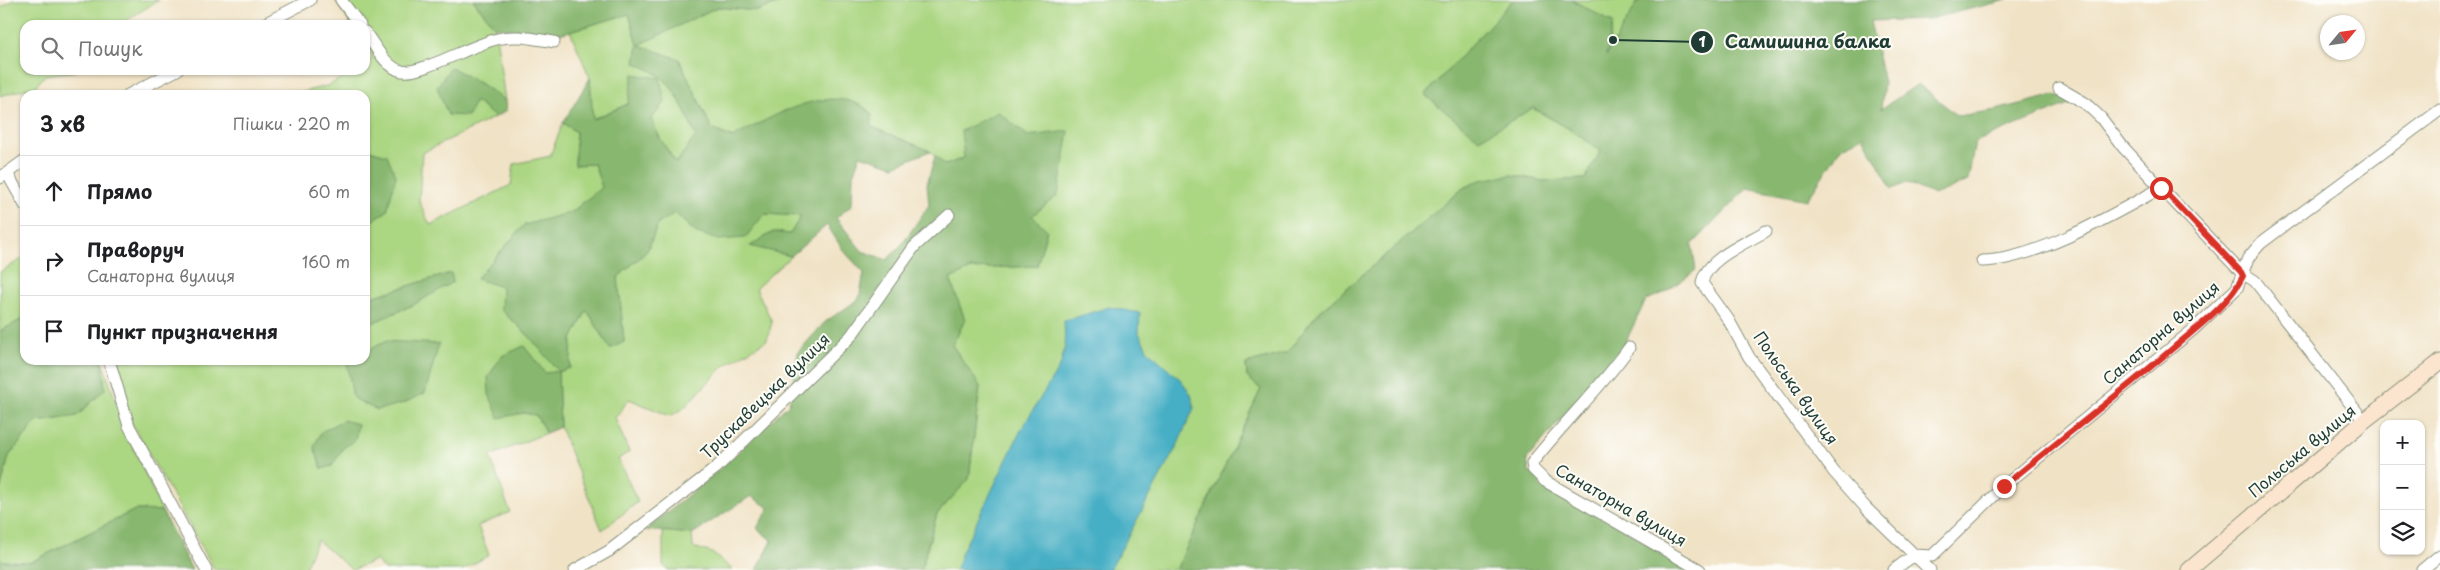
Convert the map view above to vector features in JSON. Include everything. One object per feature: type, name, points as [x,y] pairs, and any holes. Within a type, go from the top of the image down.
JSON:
[{"type":"street","points":[[272,20],[310,0]]},
{"type":"street","points":[[341,0],[356,20]]},
{"type":"street","points":[[370,38],[388,61],[402,71],[418,70],[471,46],[501,38],[514,36],[554,42]]},
{"type":"street","points":[[138,90],[167,75]]},
{"type":"street","points":[[2059,88],[2085,103],[2101,118],[2123,147],[2161,188],[2241,272],[2255,282],[2364,421]]},
{"type":"street","name":"Санаторна вулиця","points":[[1914,554],[1932,556],[2004,486],[2194,329],[2237,288],[2243,276],[2241,272],[2248,258],[2261,243],[2440,110]]},
{"type":"street","points":[[20,164],[3,176],[20,198]]},
{"type":"street","points":[[1982,262],[1999,261],[2086,229],[2161,188]]},
{"type":"street","name":"Трускавецька вулиця","points":[[575,570],[609,551],[716,468],[852,336],[914,247],[949,215]]},
{"type":"street","name":"Польська вулиця","points":[[1766,231],[1712,263],[1705,271],[1702,283],[1728,319],[1749,357],[1834,472],[1866,508],[1930,570]]},
{"type":"street","name":"Санаторна вулиця","points":[[1629,348],[1611,374],[1547,443],[1532,463],[1533,469],[1545,481],[1700,570]]},
{"type":"street","name":"Польська вулиця","points":[[2189,570],[2364,421],[2440,362]]},
{"type":"street","points":[[111,365],[129,426],[206,570]]},
{"type":"street","points":[[1894,570],[1914,554]]},
{"type":"street","points":[[2422,570],[2440,555]]},
{"type":"green space","points":[[13,0],[159,0],[127,20],[20,20],[20,75],[45,75],[36,86],[0,96],[0,8]]},
{"type":"green space","points":[[335,0],[473,0],[495,27],[505,101],[481,84],[451,68],[475,100],[495,117],[422,153],[419,201],[430,225],[511,185],[514,164],[550,156],[563,123],[576,132],[575,165],[594,164],[602,187],[572,212],[524,226],[477,279],[503,287],[501,310],[529,336],[570,368],[572,339],[587,310],[610,348],[624,342],[618,277],[647,251],[658,224],[675,213],[695,232],[745,238],[764,214],[802,216],[790,234],[773,232],[751,246],[791,256],[756,288],[772,322],[767,340],[724,366],[683,409],[670,416],[629,399],[615,418],[629,452],[618,459],[638,502],[602,530],[560,427],[558,372],[499,417],[523,413],[536,415],[546,433],[490,456],[510,512],[478,526],[489,555],[463,570],[384,570],[376,560],[352,570],[317,540],[304,570],[215,570],[132,424],[115,365],[370,365],[370,324],[413,305],[451,273],[370,297],[370,222],[387,211],[387,155],[370,150],[370,90],[310,90],[334,83],[347,75],[370,75],[370,60],[373,58],[370,53],[370,20],[348,20]]},
{"type":"green space","points":[[473,0],[788,0],[757,11],[717,7],[639,45],[679,59],[712,129],[732,138],[783,112],[802,105],[821,100],[840,99],[857,104],[872,114],[872,127],[930,151],[894,166],[860,155],[853,176],[852,205],[836,218],[862,251],[887,260],[903,243],[929,205],[927,184],[935,156],[945,165],[964,158],[961,131],[998,112],[1028,136],[1069,131],[1058,195],[1032,216],[1047,230],[1037,266],[971,269],[950,279],[965,320],[952,345],[980,386],[969,479],[937,514],[921,570],[757,570],[772,541],[757,528],[769,508],[751,496],[692,534],[646,530],[720,469],[789,404],[798,352],[825,322],[859,299],[864,273],[843,250],[827,225],[791,256],[750,246],[773,232],[790,234],[801,216],[764,214],[745,238],[718,240],[695,232],[675,213],[658,224],[647,251],[618,277],[624,342],[610,349],[587,310],[572,339],[570,368],[558,372],[560,427],[546,433],[536,415],[523,413],[499,418],[489,394],[488,377],[502,356],[524,346],[545,373],[558,371],[529,336],[501,310],[502,287],[476,279],[524,225],[572,212],[602,187],[594,164],[575,165],[576,132],[563,123],[590,78],[593,119],[628,104],[633,74],[660,78],[665,102],[651,119],[661,140],[676,163],[696,136],[680,101],[667,83],[648,69],[635,63],[638,45],[629,14],[556,35],[495,27]]},
{"type":"green space","points":[[788,0],[1513,0],[1425,95],[1479,138],[1532,108],[1573,131],[1601,151],[1585,179],[1543,181],[1511,175],[1462,189],[1316,315],[1287,353],[1246,364],[1247,377],[1261,389],[1176,570],[921,570],[937,514],[969,479],[980,387],[952,345],[965,320],[950,279],[971,269],[1037,266],[964,158],[945,165],[930,151],[872,127],[786,110],[733,138],[712,129],[679,59],[635,62],[659,75],[674,91],[696,136],[676,163],[661,140],[651,119],[665,102],[628,104],[592,119],[590,78],[570,31],[629,14],[638,45],[717,7],[757,11]]},
{"type":"green space","points":[[1513,0],[1572,0],[1613,23],[1606,56],[1639,0],[2007,0],[1929,19],[1870,21],[1884,83],[1881,109],[1918,84],[1958,116],[1996,110],[2055,95],[2071,103],[1975,142],[1968,181],[1934,195],[1907,183],[1892,189],[1863,136],[1840,149],[1807,200],[1747,188],[1692,245],[1696,270],[1664,293],[1646,300],[1624,345],[1527,459],[1529,472],[1691,570],[1176,570],[1261,389],[1247,377],[1246,364],[1287,353],[1316,315],[1462,189],[1480,180],[1511,175],[1543,181],[1585,179],[1601,151],[1573,131],[1533,108],[1479,139],[1425,95]]},
{"type":"green space","points":[[1572,0],[1639,0],[1605,58],[1613,23]]},
{"type":"green space","points":[[451,67],[481,84],[505,101],[506,111],[495,117],[475,101],[468,116],[448,115],[437,87]]},
{"type":"green space","points":[[370,150],[387,155],[396,176],[387,211],[370,222]]},
{"type":"green space","points":[[20,260],[20,321],[0,331],[0,272]]},
{"type":"green space","points":[[451,273],[453,282],[413,305],[370,324],[370,297]]},
{"type":"green space","points":[[20,321],[20,365],[103,365],[105,389],[77,416],[36,422],[9,456],[0,491],[0,331]]},
{"type":"green space","points":[[386,341],[439,344],[425,393],[404,403],[377,410],[353,398],[347,365],[370,365],[370,349]]},
{"type":"green space","points":[[102,365],[126,431],[162,511],[135,510],[31,562],[3,561],[0,558],[0,491],[9,456],[36,422],[77,416],[105,389]]},
{"type":"green space","points":[[343,420],[358,424],[355,440],[343,448],[332,466],[322,469],[314,447],[321,432]]},
{"type":"green space","points":[[135,510],[162,511],[192,570],[0,570],[0,558],[3,561],[31,562]]},
{"type":"green space","points":[[663,531],[692,534],[693,547],[712,553],[733,570],[668,570],[663,565]]},
{"type":"water","points":[[1109,307],[1140,313],[1139,333],[1148,351],[1180,379],[1191,394],[1194,408],[1178,444],[1110,570],[956,570],[961,554],[1021,430],[1061,364],[1065,345],[1064,321]]},
{"type":"place","name":"Самишина балка","points":[[1613,40]]},
{"type":"route","points":[[2004,486],[2142,374],[2194,329],[2237,288],[2243,276],[2241,272],[2161,188]]}]
